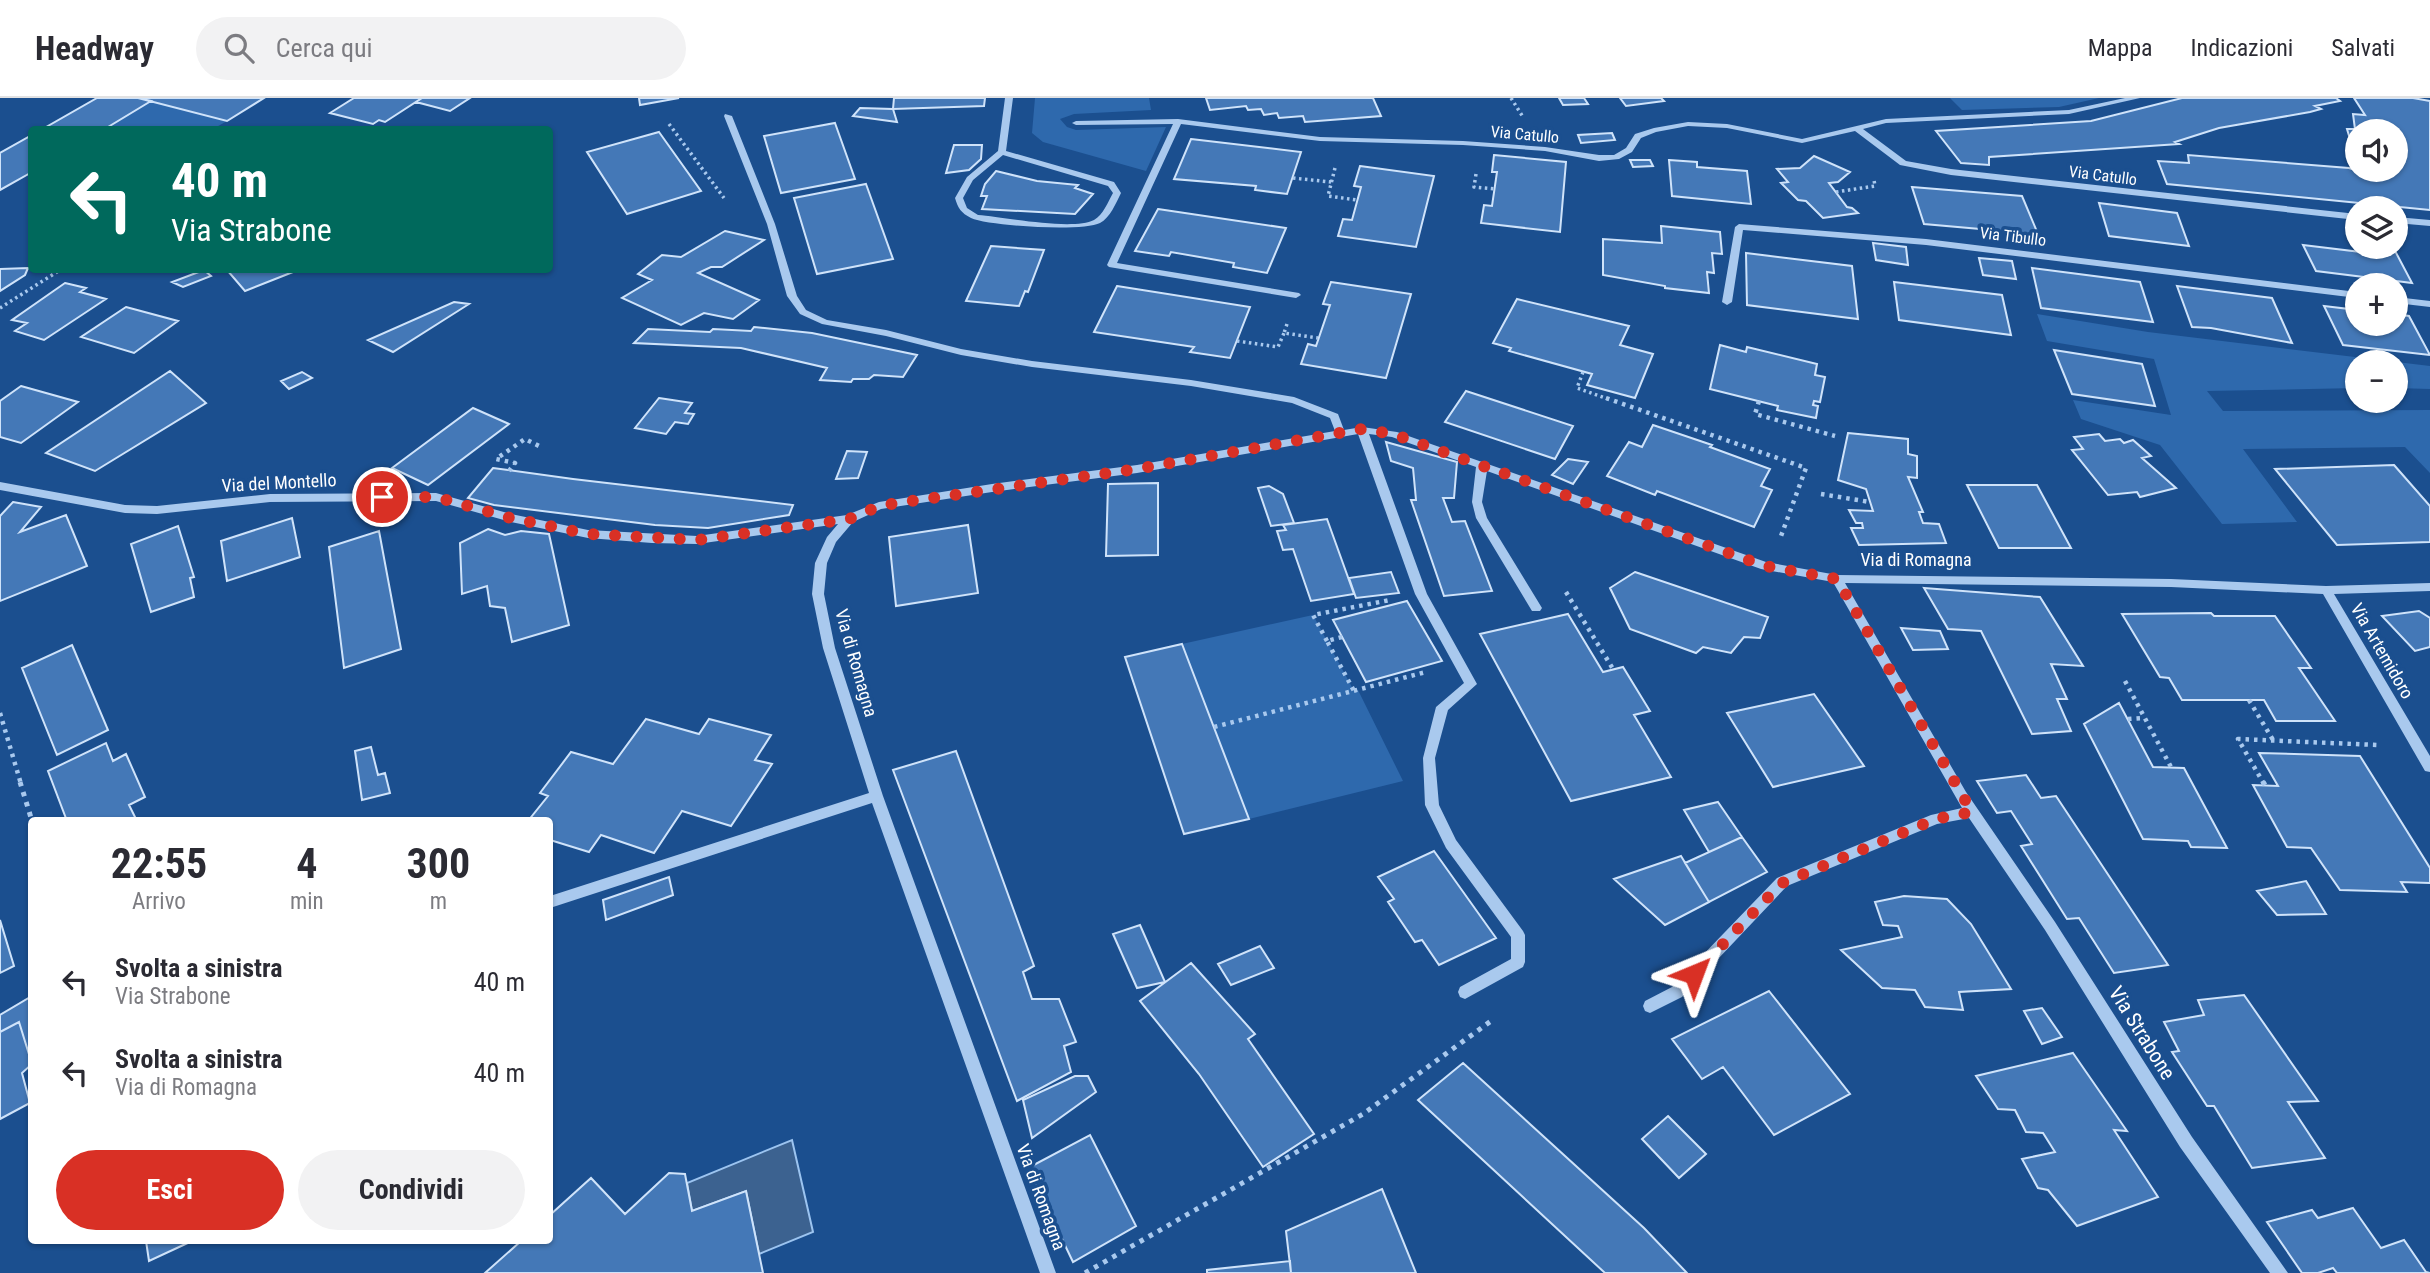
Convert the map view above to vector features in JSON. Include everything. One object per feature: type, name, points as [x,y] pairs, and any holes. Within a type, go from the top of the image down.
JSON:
[{"type":"street","points":[[1002,152],[1111,184],[1117,193],[1100,220],[1088,225],[1068,226],[976,217],[963,209],[959,198],[970,179],[1002,152],[1009,98]]},
{"type":"street","name":"Via Catullo","points":[[1076,123],[1178,121],[1320,139],[1463,143],[1545,149],[1599,158],[1616,157],[1629,150],[1638,136],[1654,130],[1688,124],[1727,126],[1802,141],[1886,121],[2069,112],[2136,98]]},
{"type":"street","points":[[728,116],[771,224],[792,296],[803,312],[825,322],[1032,365],[1191,383],[1294,400],[1334,416],[1340,432]]},
{"type":"street","points":[[1178,121],[1112,265],[1296,295]]},
{"type":"street","name":"Via Catullo","points":[[1857,128],[1903,163],[1927,168],[2345,216]]},
{"type":"street","points":[[2408,221],[2430,223]]},
{"type":"street","name":"Via Tibullo","points":[[1727,302],[1739,227],[1913,240],[2345,294]]},
{"type":"street","points":[[2408,301],[2430,304]]},
{"type":"street","points":[[1362,429],[1421,594],[1471,684],[1442,707],[1429,758],[1432,805],[1451,844],[1518,935],[1518,962],[1465,992]]},
{"type":"street","name":"Via di Romagna","points":[[1048,1273],[876,796],[829,648],[818,594],[821,563],[831,540],[849,519],[880,506],[1137,469],[1362,429],[1393,434],[1765,566],[1837,579],[2171,583],[2326,590],[2430,587]]},
{"type":"street","points":[[1482,465],[1477,502],[1482,518],[1533,603]]},
{"type":"street","name":"Via del Montello","points":[[0,486],[125,509],[157,510],[270,498],[436,497],[511,518],[588,534],[652,539],[697,540],[849,519]]},
{"type":"street","name":"Via Strabone","points":[[1837,579],[1972,812],[2050,926],[2186,1142],[2280,1273]]},
{"type":"street","name":"Via Artemidoro","points":[[2326,590],[2430,767]]},
{"type":"street","points":[[553,901],[876,796]]},
{"type":"street","points":[[1650,1006],[1677,992],[1782,883],[1936,819],[1972,812]]},
{"type":"path","points":[[669,124],[730,205]]},
{"type":"path","points":[[1344,140],[1328,196],[1357,200]]},
{"type":"path","points":[[1293,178],[1331,183]]},
{"type":"path","points":[[0,308],[55,273]]},
{"type":"path","points":[[1237,341],[1278,347],[1284,333]]},
{"type":"path","points":[[1583,372],[1577,388],[1806,468],[1779,544]]},
{"type":"path","points":[[1759,401],[1755,414],[1835,436]]},
{"type":"path","points":[[509,471],[515,463],[496,459],[525,439],[543,448]]},
{"type":"path","points":[[1821,494],[1870,502]]},
{"type":"path","points":[[1533,603],[1565,589],[1613,669]]},
{"type":"path","points":[[1354,691],[1313,615],[1421,594]]},
{"type":"path","points":[[1327,641],[1342,637]]},
{"type":"path","points":[[1214,727],[1461,663]]},
{"type":"path","points":[[2125,681],[2171,767]]},
{"type":"path","points":[[2249,700],[2273,741]]},
{"type":"path","points":[[0,713],[31,817]]},
{"type":"path","points":[[2128,719],[2145,718]]},
{"type":"path","points":[[2265,786],[2238,739],[2387,745]]},
{"type":"path","points":[[1085,1273],[1363,1114],[1491,1021]]},
{"type":"shaded area","points":[[1035,98],[1149,98],[1151,110],[1074,114],[1060,119],[1067,127],[1076,130],[1166,127],[1146,171],[1043,142],[1032,133]]},
{"type":"shaded area","points":[[1950,98],[2099,98],[2059,107],[1962,110]]},
{"type":"shaded area","points":[[151,101],[227,121],[218,126],[110,126]]},
{"type":"shaded area","points":[[2037,314],[2148,332],[2345,356],[2345,388],[2207,391],[2223,411],[2408,413],[2408,410],[2430,410],[2430,473],[2405,447],[2243,449],[2297,522],[2222,524],[2160,445],[2081,419],[2073,400],[2171,415],[2154,359],[2047,341]]},
{"type":"shaded area","points":[[2408,363],[2430,366],[2430,389],[2408,388]]},
{"type":"shaded area","points":[[1313,615],[1354,691],[1358,690],[1403,781],[1249,819],[1182,644]]},
{"type":"shaded area","points":[[792,1140],[813,1232],[759,1254],[746,1191],[692,1211],[687,1183]]},
{"type":"building","points":[[97,98],[138,98],[151,101],[110,126],[48,126]]},
{"type":"building","points":[[138,98],[264,98],[227,121]]},
{"type":"building","points":[[354,98],[422,98],[385,122],[379,120],[373,124],[330,113]]},
{"type":"building","points":[[422,98],[470,98],[450,111],[416,102]]},
{"type":"building","points":[[639,98],[679,98],[640,105]]},
{"type":"building","points":[[894,98],[985,98],[984,106],[893,109]]},
{"type":"building","points":[[1206,98],[1373,98],[1381,116],[1305,122],[1303,116],[1279,118],[1277,113],[1264,115],[1261,109],[1248,110],[1246,106],[1210,110]]},
{"type":"building","points":[[1559,98],[1584,98],[1588,104],[1563,105]]},
{"type":"building","points":[[1620,98],[1661,98],[1664,101],[1626,106]]},
{"type":"building","points":[[2182,98],[2336,98],[2340,101],[2315,106],[2321,109],[2310,112],[2219,128],[2175,142],[2179,144],[1989,157],[1989,165],[1961,163],[1936,131],[2091,121]]},
{"type":"building","points":[[2354,98],[2413,98],[2430,101],[2430,210],[2408,208],[2408,196],[2345,196],[2345,202],[2167,184],[2158,161],[2189,163],[2188,155],[2345,168],[2345,182],[2408,182],[2408,119],[2354,119],[2353,114],[2365,115]]},
{"type":"building","points":[[860,108],[893,109],[897,122],[853,116]]},
{"type":"building","points":[[835,123],[855,179],[781,193],[764,136]]},
{"type":"building","points":[[659,132],[701,191],[627,214],[587,152]]},
{"type":"building","points":[[1612,133],[1615,140],[1581,143],[1578,135]]},
{"type":"building","points":[[28,137],[28,174],[0,190],[0,153]]},
{"type":"building","points":[[1191,139],[1301,152],[1287,194],[1255,190],[1256,186],[1174,179]]},
{"type":"building","points":[[954,145],[982,145],[981,159],[969,170],[946,173]]},
{"type":"building","points":[[1494,155],[1566,162],[1560,232],[1481,223],[1484,205],[1492,206],[1497,172],[1492,172]]},
{"type":"building","points":[[1814,156],[1850,172],[1838,182],[1829,183],[1847,207],[1858,213],[1823,218],[1806,201],[1798,200],[1781,183],[1788,182],[1777,169],[1800,168]]},
{"type":"building","points":[[1630,160],[1650,160],[1653,166],[1633,167]]},
{"type":"building","points":[[1669,160],[1697,162],[1697,167],[1747,171],[1751,204],[1672,196]]},
{"type":"building","points":[[1360,166],[1434,176],[1416,247],[1338,236],[1343,219],[1352,220],[1361,187],[1354,186]]},
{"type":"building","points":[[996,171],[1037,181],[1078,185],[1075,188],[1093,194],[1075,214],[982,209],[987,196],[981,196],[985,184]]},
{"type":"building","points":[[866,184],[893,259],[817,274],[794,198]]},
{"type":"building","points":[[1912,187],[2022,196],[2038,234],[1924,224]]},
{"type":"building","points":[[2099,203],[2177,213],[2189,246],[2109,236]]},
{"type":"building","points":[[1158,209],[1286,228],[1267,273],[1233,267],[1234,263],[1171,252],[1169,256],[1135,251]]},
{"type":"building","points":[[1661,226],[1720,232],[1722,254],[1712,253],[1714,273],[1707,272],[1709,293],[1665,288],[1603,275],[1603,239],[1662,243]]},
{"type":"building","points":[[725,231],[764,240],[722,267],[711,267],[698,273],[759,300],[733,319],[704,313],[681,325],[622,298],[652,280],[638,274],[662,255],[681,257]]},
{"type":"building","points":[[1873,243],[1906,247],[1908,265],[1876,260]]},
{"type":"building","points":[[2303,245],[2345,250],[2345,259],[2399,259],[2407,273],[2345,275],[2316,271]]},
{"type":"building","points":[[991,246],[1044,250],[1028,292],[1025,291],[1019,306],[966,301]]},
{"type":"building","points":[[1746,253],[1852,266],[1858,319],[1747,305]]},
{"type":"building","points":[[1979,258],[2012,261],[2016,279],[1983,275]]},
{"type":"building","points":[[28,268],[25,275],[0,291],[0,269]]},
{"type":"building","points":[[2032,268],[2140,282],[2153,322],[2041,308]]},
{"type":"building","points":[[196,273],[208,273],[211,276],[183,287],[172,282]]},
{"type":"building","points":[[230,273],[290,273],[245,291]]},
{"type":"building","points":[[1331,282],[1411,294],[1386,378],[1301,364],[1308,344],[1316,346],[1330,305],[1323,304]]},
{"type":"building","points":[[1894,282],[2002,295],[2011,335],[1899,320]]},
{"type":"building","points":[[65,283],[86,288],[80,292],[106,299],[44,340],[15,331],[27,323],[12,320]]},
{"type":"building","points":[[1117,286],[1250,307],[1230,358],[1190,352],[1194,347],[1094,332]]},
{"type":"building","points":[[2177,286],[2272,298],[2292,343],[2192,327]]},
{"type":"building","points":[[1517,299],[1629,326],[1620,345],[1653,354],[1635,398],[1587,385],[1592,374],[1509,351],[1511,348],[1493,343]]},
{"type":"building","points":[[454,302],[469,304],[393,352],[368,340]]},
{"type":"building","points":[[2324,306],[2345,309],[2345,336],[2408,336],[2409,316],[2430,355],[2408,352],[2408,350],[2343,345]]},
{"type":"building","points":[[126,307],[178,321],[134,353],[81,337]]},
{"type":"building","points":[[754,327],[812,333],[917,355],[903,377],[874,375],[869,379],[853,379],[851,382],[820,380],[827,368],[741,348],[634,343],[648,329],[710,332],[713,329],[751,331]]},
{"type":"building","points":[[1720,345],[1746,352],[1747,347],[1817,364],[1815,375],[1825,377],[1820,402],[1814,401],[1813,405],[1818,406],[1816,418],[1777,410],[1778,406],[1710,389]]},
{"type":"building","points":[[2054,350],[2142,364],[2155,406],[2072,394]]},
{"type":"building","points":[[170,371],[206,403],[95,471],[46,453]]},
{"type":"building","points":[[302,372],[312,378],[289,389],[281,381]]},
{"type":"building","points":[[21,386],[78,402],[21,443],[0,437],[0,401]]},
{"type":"building","points":[[1466,391],[1573,426],[1555,459],[1445,422]]},
{"type":"building","points":[[659,398],[692,403],[685,413],[694,414],[688,424],[675,422],[666,434],[635,428]]},
{"type":"building","points":[[473,408],[509,424],[428,485],[392,468]]},
{"type":"building","points":[[1653,425],[1770,469],[1761,486],[1772,490],[1754,527],[1657,491],[1655,495],[1607,476],[1629,442],[1642,447]]},
{"type":"building","points":[[1848,433],[1908,439],[1908,454],[1917,456],[1917,478],[1908,477],[1923,512],[1919,512],[1923,523],[1939,524],[1946,543],[1859,545],[1851,528],[1863,528],[1862,523],[1856,523],[1849,510],[1873,511],[1866,489],[1838,480]]},
{"type":"building","points":[[2099,434],[2105,441],[2120,439],[2124,443],[2133,440],[2151,456],[2142,458],[2176,488],[2140,497],[2137,492],[2108,495],[2072,450],[2083,449],[2074,437]]},
{"type":"building","points":[[1386,442],[1457,462],[1454,498],[1443,498],[1452,522],[1465,521],[1492,591],[1444,596],[1411,500],[1416,500],[1413,468],[1391,461]]},
{"type":"building","points":[[847,451],[867,452],[858,478],[836,479]]},
{"type":"building","points":[[1568,459],[1588,462],[1573,484],[1552,475]]},
{"type":"building","points":[[2394,465],[2430,506],[2430,542],[2337,545],[2275,469]]},
{"type":"building","points":[[493,468],[793,505],[789,515],[708,528],[655,525],[494,505],[468,498]]},
{"type":"building","points":[[1158,483],[1158,555],[1106,556],[1108,484]]},
{"type":"building","points":[[1967,485],[2037,485],[2071,548],[1999,548]]},
{"type":"building","points":[[1269,486],[1283,494],[1294,523],[1271,526],[1258,488]]},
{"type":"building","points":[[13,502],[41,507],[20,532],[66,515],[87,566],[0,601],[0,516]]},
{"type":"building","points":[[292,518],[300,557],[227,581],[221,541]]},
{"type":"building","points":[[1327,519],[1354,594],[1311,601],[1293,549],[1283,550],[1277,531],[1286,530],[1283,525]]},
{"type":"building","points":[[968,525],[978,593],[896,606],[889,537]]},
{"type":"building","points":[[178,526],[194,577],[190,578],[194,597],[151,612],[131,544]]},
{"type":"building","points":[[488,529],[505,535],[521,531],[549,534],[569,625],[512,642],[505,608],[490,606],[487,586],[462,594],[460,543]]},
{"type":"building","points":[[379,531],[401,649],[344,668],[329,547]]},
{"type":"building","points":[[1391,572],[1399,593],[1356,598],[1349,578]]},
{"type":"building","points":[[1635,572],[1768,617],[1760,638],[1744,637],[1731,653],[1703,647],[1696,653],[1630,629],[1610,588]]},
{"type":"building","points":[[1924,588],[2040,597],[2083,666],[2051,664],[2067,699],[2057,699],[2071,731],[2032,734],[1981,631],[1948,629]]},
{"type":"building","points":[[1407,601],[1442,661],[1366,682],[1333,620]]},
{"type":"building","points":[[2419,611],[2430,618],[2430,647],[2415,651],[2382,616]]},
{"type":"building","points":[[2211,613],[2214,616],[2275,616],[2311,668],[2299,668],[2335,721],[2276,721],[2264,700],[2182,700],[2169,678],[2160,677],[2122,614]]},
{"type":"building","points":[[1568,614],[1603,672],[1623,667],[1650,711],[1634,715],[1671,777],[1571,801],[1480,634]]},
{"type":"building","points":[[1901,628],[1940,631],[1948,649],[1913,650]]},
{"type":"building","points":[[1182,644],[1249,819],[1184,834],[1125,657]]},
{"type":"building","points":[[72,645],[108,730],[57,755],[22,668]]},
{"type":"building","points":[[1814,694],[1864,766],[1773,787],[1727,713]]},
{"type":"building","points":[[2119,703],[2153,767],[2184,768],[2227,848],[2191,847],[2188,841],[2143,839],[2084,724]]},
{"type":"building","points":[[646,719],[699,734],[709,719],[771,735],[755,760],[772,764],[731,826],[682,811],[654,853],[601,835],[589,852],[553,841],[553,817],[531,817],[548,796],[540,793],[571,752],[613,764]]},
{"type":"building","points":[[106,743],[113,761],[126,754],[145,797],[129,805],[135,817],[65,817],[48,771]]},
{"type":"building","points":[[371,747],[378,775],[385,773],[390,793],[362,800],[355,751]]},
{"type":"building","points":[[956,751],[1034,966],[1023,972],[1032,999],[1059,999],[1076,1042],[1064,1046],[1071,1072],[1017,1101],[893,770]]},
{"type":"building","points":[[2259,753],[2360,756],[2430,868],[2430,883],[2401,882],[2407,892],[2340,890],[2311,848],[2287,847],[2253,785],[2278,786]]},
{"type":"building","points":[[2026,775],[2041,798],[2056,796],[2168,965],[2114,973],[2079,918],[2067,919],[2021,846],[2032,844],[2011,811],[1997,813],[1977,781]]},
{"type":"building","points":[[1718,802],[1742,837],[1709,852],[1684,810]]},
{"type":"building","points":[[1742,837],[1767,872],[1709,902],[1685,863]]},
{"type":"building","points":[[1434,851],[1496,938],[1439,965],[1422,940],[1415,942],[1388,902],[1394,899],[1378,877]]},
{"type":"building","points":[[1681,856],[1709,902],[1665,925],[1614,879]]},
{"type":"building","points":[[669,877],[673,895],[606,920],[603,900]]},
{"type":"building","points":[[2306,881],[2326,914],[2277,915],[2257,891]]},
{"type":"building","points":[[1904,896],[1947,899],[1971,924],[2011,989],[1959,992],[1963,1010],[1925,1007],[1915,990],[1882,988],[1841,950],[1902,937],[1898,926],[1883,925],[1875,902]]},
{"type":"building","points":[[0,920],[14,966],[0,973]]},
{"type":"building","points":[[1140,925],[1165,982],[1137,988],[1113,934]]},
{"type":"building","points":[[1260,946],[1274,968],[1231,985],[1218,964]]},
{"type":"building","points":[[1191,963],[1255,1034],[1248,1039],[1314,1134],[1263,1167],[1199,1074],[1140,1001]]},
{"type":"building","points":[[1769,991],[1850,1094],[1774,1135],[1723,1067],[1702,1079],[1672,1039]]},
{"type":"building","points":[[2244,995],[2318,1101],[2288,1102],[2325,1158],[2252,1168],[2214,1106],[2207,1106],[2172,1052],[2179,1051],[2164,1022],[2204,1015],[2198,1000]]},
{"type":"building","points":[[28,998],[28,1051],[19,1022],[0,1032],[0,1015]]},
{"type":"building","points":[[2042,1008],[2062,1037],[2042,1044],[2024,1011]]},
{"type":"building","points":[[19,1022],[28,1051],[28,1068],[22,1073],[28,1104],[0,1119],[0,1032]]},
{"type":"building","points":[[2073,1053],[2127,1131],[2114,1130],[2158,1197],[2077,1226],[2048,1190],[2038,1188],[2022,1159],[2055,1152],[2043,1133],[2026,1132],[2015,1110],[1998,1109],[1976,1076]]},
{"type":"building","points":[[1463,1063],[1644,1228],[1687,1273],[1605,1273],[1418,1100]]},
{"type":"building","points":[[1075,1076],[1088,1076],[1096,1092],[1032,1138],[1023,1100]]},
{"type":"building","points":[[1668,1116],[1706,1154],[1679,1178],[1642,1139]]},
{"type":"building","points":[[1090,1135],[1136,1226],[1073,1262],[1028,1168]]},
{"type":"building","points":[[669,1173],[685,1174],[692,1211],[746,1191],[763,1273],[485,1273],[518,1244],[553,1244],[553,1212],[591,1178],[625,1214]]},
{"type":"building","points":[[1382,1189],[1416,1273],[1291,1273],[1286,1231]]},
{"type":"building","points":[[2353,1208],[2381,1248],[2404,1240],[2426,1272],[2430,1273],[2337,1273],[2333,1268],[2318,1273],[2302,1273],[2267,1222],[2312,1210],[2318,1218]]},
{"type":"building","points":[[146,1244],[186,1244],[149,1261]]},
{"type":"building","points":[[1290,1261],[1291,1273],[1207,1273],[1207,1270]]},
{"type":"route","points":[[382,497],[436,497],[511,518],[588,534],[697,540],[849,519],[880,506],[1137,469],[1362,429],[1393,434],[1464,458],[1765,566],[1837,579],[1972,812],[1936,819],[1782,883],[1694,974]]}]
